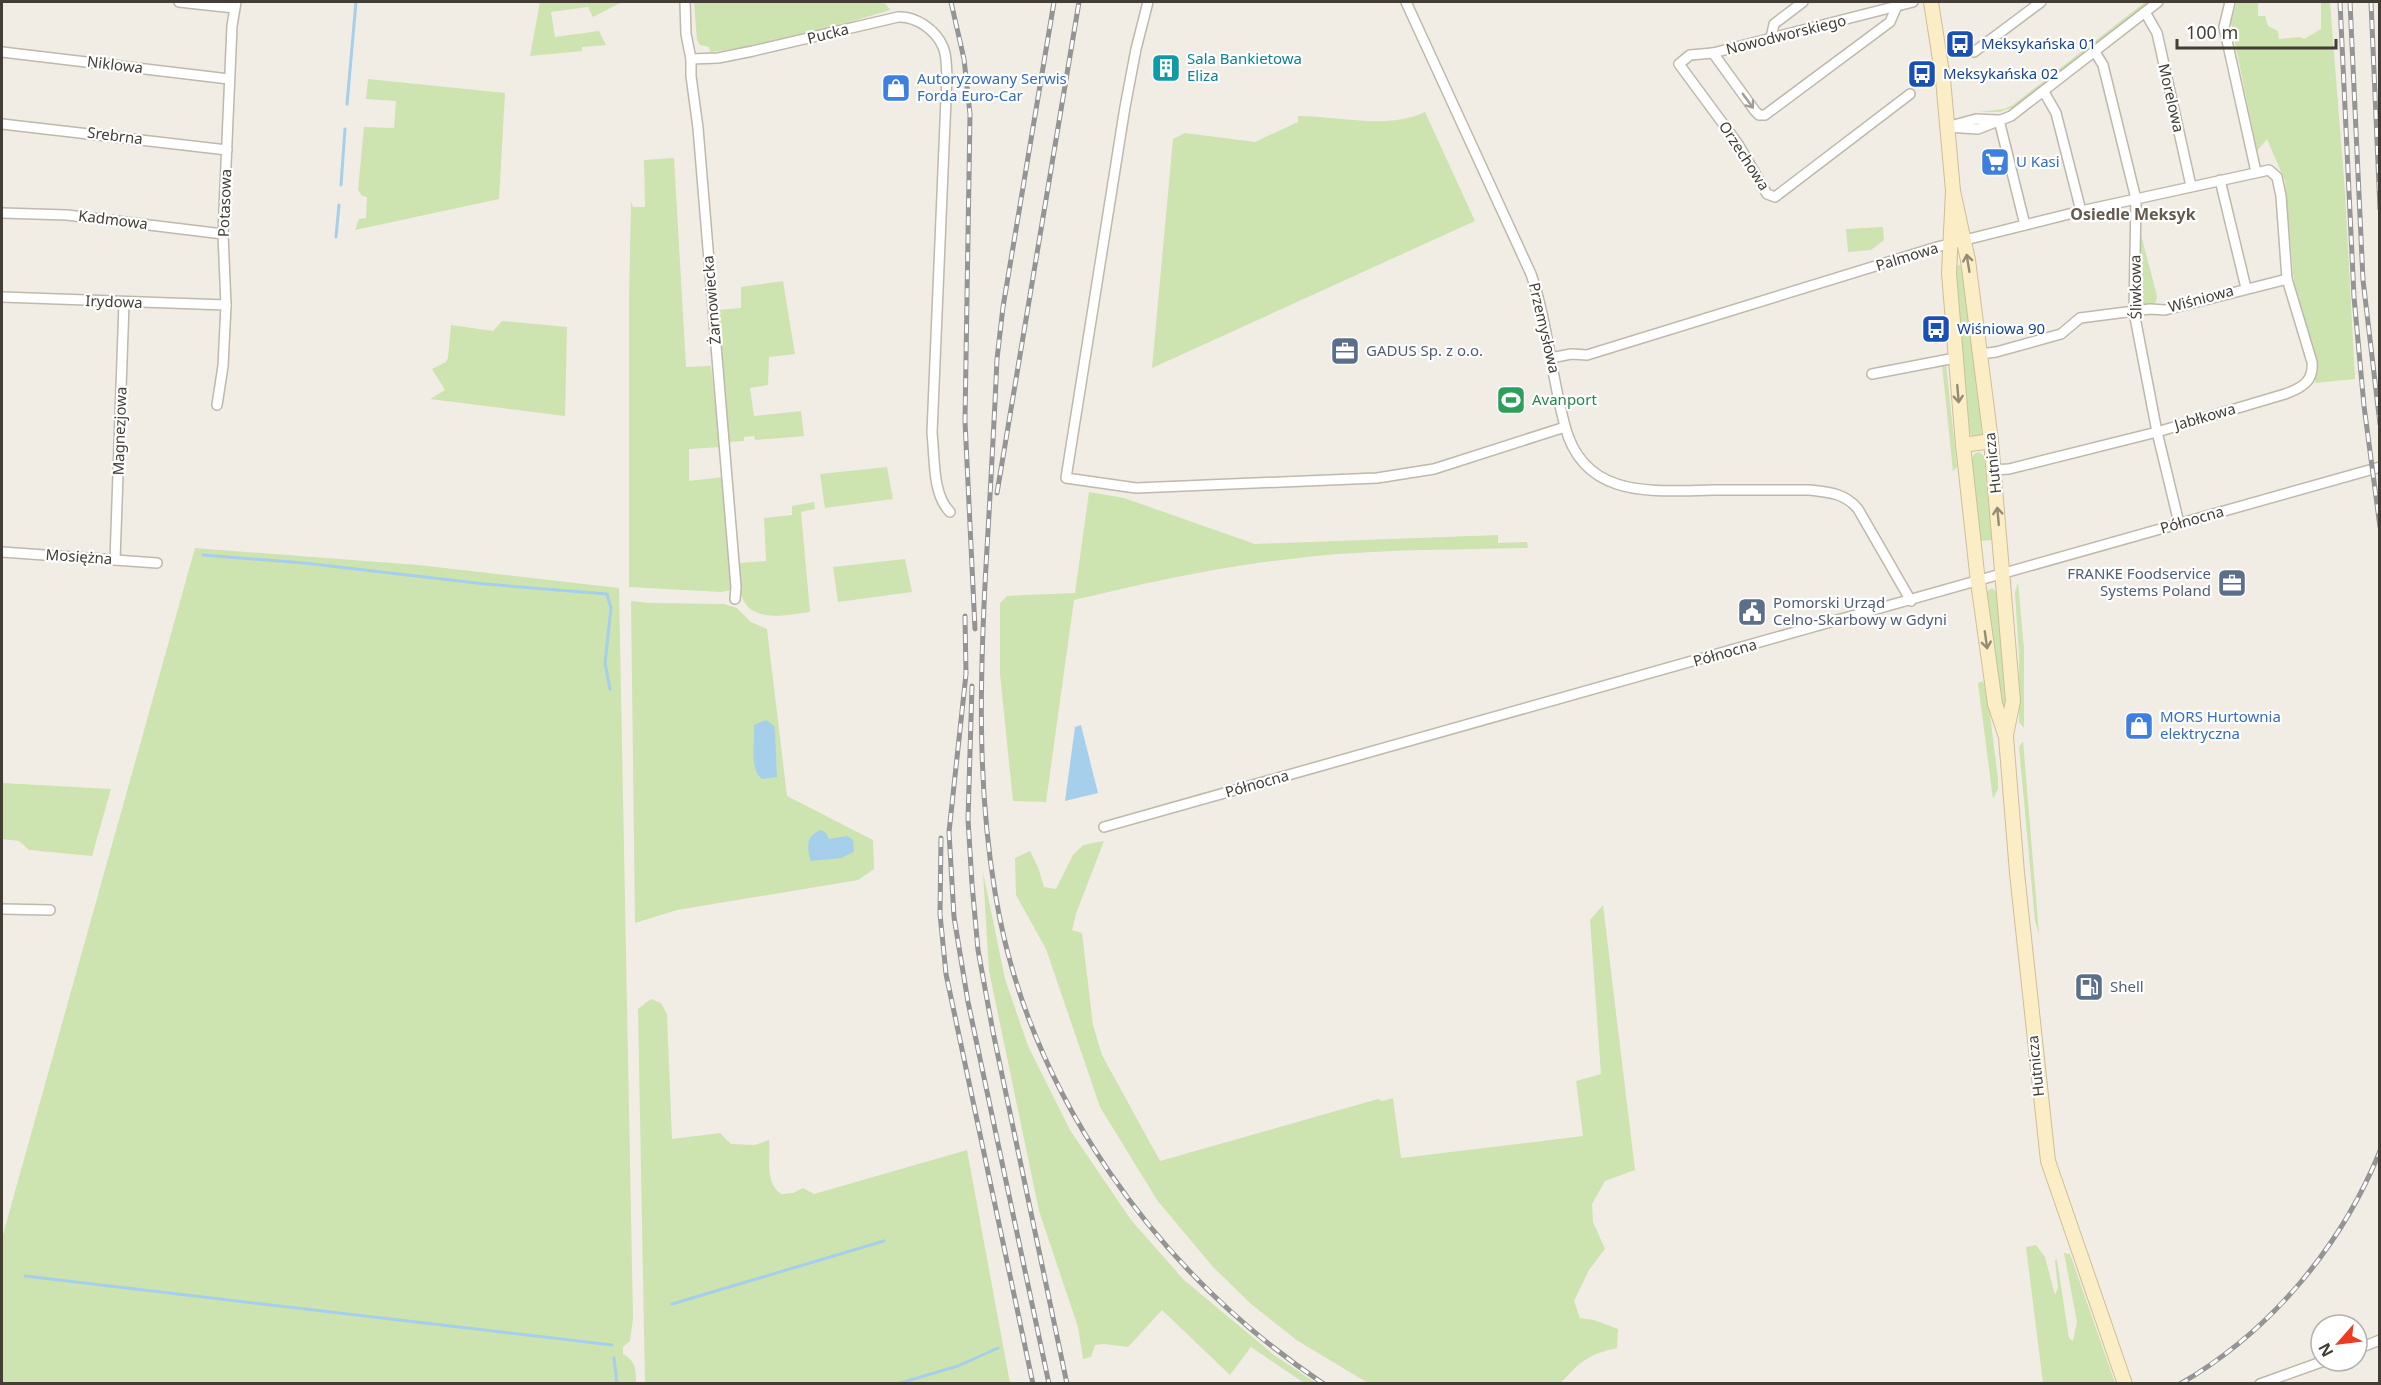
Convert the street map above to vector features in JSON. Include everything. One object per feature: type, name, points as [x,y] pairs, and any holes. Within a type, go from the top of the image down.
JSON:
[{"type":"main road","name":"Hutnicza","points":[[1931,2],[1936,26],[1953,191],[1964,240],[1994,470],[2013,701],[2006,736]]},
{"type":"main road","name":"Hutnicza","points":[[1953,191],[1949,273],[1963,445],[1978,582],[1995,704],[2006,736],[2017,873],[2048,1161],[2125,1383]]},
{"type":"main road","points":[[1963,445],[1991,441]]},
{"type":"street","points":[[179,2],[235,5]]},
{"type":"street","name":"Żarnowiecka","points":[[685,2],[686,34],[691,59],[690,76],[698,128],[736,587],[735,599]]},
{"type":"street","points":[[1148,2],[1136,49],[1124,116],[1066,478],[1136,488],[1377,478],[1441,467],[1565,428]]},
{"type":"street","name":"Przemysłowa","points":[[1406,2],[1531,274],[1539,300],[1565,428],[1580,456],[1593,471],[1606,480],[1631,489],[1647,491],[1809,490],[1846,497],[1855,504],[1911,601]]},
{"type":"street","points":[[1771,38],[1774,24],[1803,2]]},
{"type":"street","name":"Nowodworskiego","points":[[1896,8],[1890,22],[1765,115],[1759,115],[1755,111],[1713,53],[1913,2]]},
{"type":"street","points":[[1974,52],[2041,2]]},
{"type":"street","points":[[1947,127],[1978,129],[2023,109],[2158,2]]},
{"type":"street","points":[[2230,2],[2224,27],[2256,172]]},
{"type":"street","name":"Potasowa","points":[[217,405],[223,366],[226,305],[223,234],[229,79],[235,5]]},
{"type":"street","name":"Morelowa","points":[[2145,12],[2157,33],[2191,186]]},
{"type":"street","name":"Pucka","points":[[691,59],[718,58],[753,51],[888,18],[905,16],[913,17],[940,41],[946,56],[932,416],[938,487],[941,500],[950,512]]},
{"type":"street","name":"Niklowa","points":[[2,52],[229,79]]},
{"type":"street","name":"Śliwkowa","points":[[2095,52],[2103,65],[2136,199],[2134,312],[2157,432],[2179,523]]},
{"type":"street","name":"Orzechowa","points":[[1713,53],[1690,56],[1679,64],[1738,144],[1767,194],[1775,197],[1910,94]]},
{"type":"street","points":[[2044,92],[2056,113],[2081,211]]},
{"type":"street","points":[[1999,120],[2025,225]]},
{"type":"street","name":"Srebrna","points":[[2,124],[227,150]]},
{"type":"street","name":"Palmowa","points":[[1551,358],[1571,354],[1587,355],[1964,240],[2081,211],[2269,170]]},
{"type":"street","name":"Jabłkowa","points":[[1994,470],[2009,469],[2157,432],[2297,390],[2309,381],[2313,372],[2312,362],[2287,279],[2281,196],[2277,177],[2269,170]]},
{"type":"street","points":[[2220,180],[2246,288]]},
{"type":"street","name":"Kadmowa","points":[[2,213],[67,215],[223,234]]},
{"type":"street","name":"Wiśniowa","points":[[1980,354],[1996,352],[2061,334],[2080,318],[2150,309],[2165,310],[2287,279]]},
{"type":"street","name":"Irydowa","points":[[2,297],[226,305]]},
{"type":"street","name":"Magnezjowa","points":[[115,560],[124,303]]},
{"type":"street","points":[[1872,374],[1955,358]]},
{"type":"street","name":"Północna","points":[[1104,827],[2379,467]]},
{"type":"street","name":"Mosiężna","points":[[2,552],[157,563]]},
{"type":"street","points":[[2,909],[50,910]]},
{"type":"street","points":[[2260,1383],[2309,1366]]},
{"type":"green space","points":[[540,2],[622,2],[593,17],[588,7],[551,12],[555,37],[599,31],[606,45],[582,47],[582,51],[530,56]]},
{"type":"green space","points":[[694,2],[876,2],[886,4],[890,10],[823,30],[740,48],[710,52],[709,47],[700,45],[697,40]]},
{"type":"green space","points":[[2145,2],[2150,2],[2019,105],[2000,112],[1979,112],[2004,109],[2013,105]]},
{"type":"green space","points":[[2237,2],[2258,2],[2258,16],[2265,16],[2268,26],[2278,31],[2279,39],[2300,37],[2304,39],[2321,29],[2321,2],[2330,2],[2345,192],[2355,379],[2315,383],[2316,366],[2312,344],[2294,282],[2285,181],[2267,139],[2257,151],[2231,23]]},
{"type":"green space","points":[[368,79],[505,93],[499,199],[355,230],[359,219],[366,218],[367,197],[362,196],[358,190],[364,127],[394,128],[396,101],[366,99]]},
{"type":"green space","points":[[1425,112],[1475,221],[1152,368],[1173,139],[1185,133],[1255,142],[1298,122],[1298,116],[1379,121],[1395,120]]},
{"type":"green space","points":[[674,158],[686,367],[711,366],[720,447],[689,449],[689,481],[723,477],[732,574],[730,590],[722,592],[629,587],[631,202],[633,207],[645,207],[644,160]]},
{"type":"green space","points":[[1883,227],[1884,240],[1871,250],[1848,252],[1846,229]]},
{"type":"green space","points":[[2139,227],[2157,296],[2156,302],[2146,306],[2142,304],[2140,298],[2137,228]]},
{"type":"green space","points":[[1964,264],[1982,435],[1973,437],[1970,433],[1956,266]]},
{"type":"green space","points":[[783,281],[795,354],[769,357],[768,385],[750,388],[754,416],[801,411],[804,436],[755,440],[754,436],[744,437],[744,441],[726,442],[716,310],[741,308],[741,287]]},
{"type":"green space","points":[[502,321],[567,327],[565,416],[430,399],[445,390],[432,369],[446,362],[448,358],[451,325],[493,331]]},
{"type":"green space","points":[[1946,364],[1957,467],[1953,471],[1942,365]]},
{"type":"green space","points":[[1979,452],[1984,456],[1992,540],[1980,541],[1972,459],[1974,454]]},
{"type":"green space","points":[[887,467],[893,499],[825,508],[820,474]]},
{"type":"green space","points":[[1089,492],[1124,498],[1255,544],[1498,535],[1498,543],[1527,542],[1528,548],[1312,556],[1203,572],[1074,600],[1046,802],[1013,801],[1000,674],[1000,603],[1007,596],[1075,593]]},
{"type":"green space","points":[[814,502],[815,509],[801,512],[810,612],[779,616],[760,614],[751,609],[740,592],[738,563],[766,561],[764,518],[792,515],[792,506]]},
{"type":"green space","points":[[195,548],[418,565],[619,588],[633,1318],[630,1341],[623,1347],[623,1354],[631,1360],[634,1366],[636,1383],[2,1383],[2,1238]]},
{"type":"green space","points":[[905,559],[912,592],[838,602],[833,567]]},
{"type":"green space","points":[[2018,582],[2024,649],[2024,728],[2019,722],[2019,656],[2015,593]]},
{"type":"green space","points":[[1992,588],[1998,594],[2007,727],[2004,727],[1986,592]]},
{"type":"green space","points":[[631,601],[724,604],[737,608],[751,622],[767,629],[787,796],[873,840],[874,869],[858,880],[677,910],[635,923]]},
{"type":"green space","points":[[1983,681],[1988,699],[1998,779],[1998,789],[1993,799],[1978,683]]},
{"type":"green space","points":[[2023,741],[2039,934],[2035,921],[2019,747]]},
{"type":"green space","points":[[2,783],[111,789],[92,856],[29,850],[19,841],[2,839]]},
{"type":"green space","points":[[1104,841],[1072,930],[1082,933],[1093,1025],[1102,1055],[1160,1161],[1378,1099],[1382,1101],[1393,1098],[1401,1158],[1583,1136],[1576,1081],[1601,1074],[1590,920],[1603,905],[1635,1170],[1605,1181],[1592,1204],[1593,1222],[1605,1249],[1589,1270],[1574,1301],[1580,1318],[1594,1320],[1618,1329],[1617,1348],[1585,1360],[1561,1383],[1368,1383],[1298,1341],[1251,1304],[1213,1267],[1157,1200],[1100,1107],[1046,949],[1016,895],[1015,858],[1030,851],[1044,887],[1056,889],[1073,855],[1083,845]]},
{"type":"green space","points":[[983,872],[1005,979],[1028,1046],[1070,1130],[1131,1220],[1184,1280],[1274,1355],[1316,1383],[1304,1383],[1251,1347],[1230,1375],[1162,1310],[1128,1347],[1095,1345],[1091,1357],[1083,1359],[1078,1327],[1039,1211],[989,971]]},
{"type":"green space","points":[[651,999],[661,1003],[667,1014],[672,1139],[720,1133],[731,1144],[755,1145],[769,1140],[770,1176],[772,1183],[781,1194],[793,1193],[803,1188],[814,1194],[967,1150],[1010,1383],[645,1383],[638,1009]]},
{"type":"green space","points":[[2036,1245],[2045,1257],[2055,1295],[2058,1288],[2055,1260],[2057,1260],[2069,1338],[2073,1341],[2077,1322],[2064,1253],[2070,1254],[2115,1383],[2043,1383],[2026,1247]]},
{"type":"water","points":[[766,720],[774,726],[777,777],[762,779],[755,768],[754,725]]},
{"type":"water","points":[[1081,725],[1098,793],[1065,801],[1075,727]]},
{"type":"water","points":[[821,830],[829,839],[847,836],[853,840],[854,852],[841,858],[811,861],[808,842],[812,835]]},
{"type":"waterway","points":[[347,104],[356,2]]},
{"type":"waterway","points":[[341,185],[345,129]]},
{"type":"waterway","points":[[336,237],[339,205]]},
{"type":"waterway","points":[[203,555],[607,594],[611,608],[605,663],[610,689]]},
{"type":"waterway","points":[[672,1304],[884,1241]]},
{"type":"waterway","points":[[25,1276],[612,1345]]},
{"type":"waterway","points":[[897,1384],[958,1366],[998,1348]]},
{"type":"waterway","points":[[614,1358],[617,1384]]},
{"type":"railway","points":[[951,2],[964,59],[970,114],[965,421],[975,629]]},
{"type":"railway","points":[[1054,2],[1003,307],[997,359],[981,689],[985,811],[995,892],[1011,966],[1036,1038],[1069,1106],[1109,1171],[1155,1232],[1207,1288],[1263,1339],[1324,1384]]},
{"type":"railway","points":[[997,493],[1079,2]]},
{"type":"railway","points":[[2340,2],[2354,297],[2364,406],[2380,527]]},
{"type":"railway","points":[[2350,2],[2363,280],[2380,424]]},
{"type":"railway","points":[[2371,2],[2380,209]]},
{"type":"railway","points":[[965,616],[966,674],[949,832],[954,917],[968,1002],[1049,1384]]},
{"type":"railway","points":[[972,686],[968,819],[978,950],[1067,1384]]},
{"type":"railway","points":[[941,838],[940,914],[946,974],[1033,1384]]},
{"type":"railway","points":[[2180,1384],[2213,1363],[2244,1339],[2273,1313],[2299,1284],[2345,1221],[2380,1151]]},
{"type":"place","name":"Meksykańska 01","points":[[1960,44]]},
{"type":"place","name":"Sala Bankietowa Eliza","points":[[1166,68]]},
{"type":"place","name":"Meksykańska 02","points":[[1922,74]]},
{"type":"place","name":"Autoryzowany Serwis Forda Euro-Car","points":[[896,88]]},
{"type":"place","name":"U Kasi","points":[[1995,162]]},
{"type":"place","name":"Wiśniowa 90","points":[[1936,329]]},
{"type":"place","name":"GADUS Sp. z o.o.","points":[[1345,351]]},
{"type":"place","name":"Avanport","points":[[1511,400]]},
{"type":"place","name":"FRANKE Foodservice Systems Poland","points":[[2232,583]]},
{"type":"place","name":"Pomorski Urząd Celno-Skarbowy w Gdyni","points":[[1752,612]]},
{"type":"place","name":"MORS Hurtownia elektryczna","points":[[2139,726]]},
{"type":"place","name":"Shell","points":[[2089,987]]},
{"type":"district","name":"Osiedle Meksyk","points":[[2133,214]]}]
